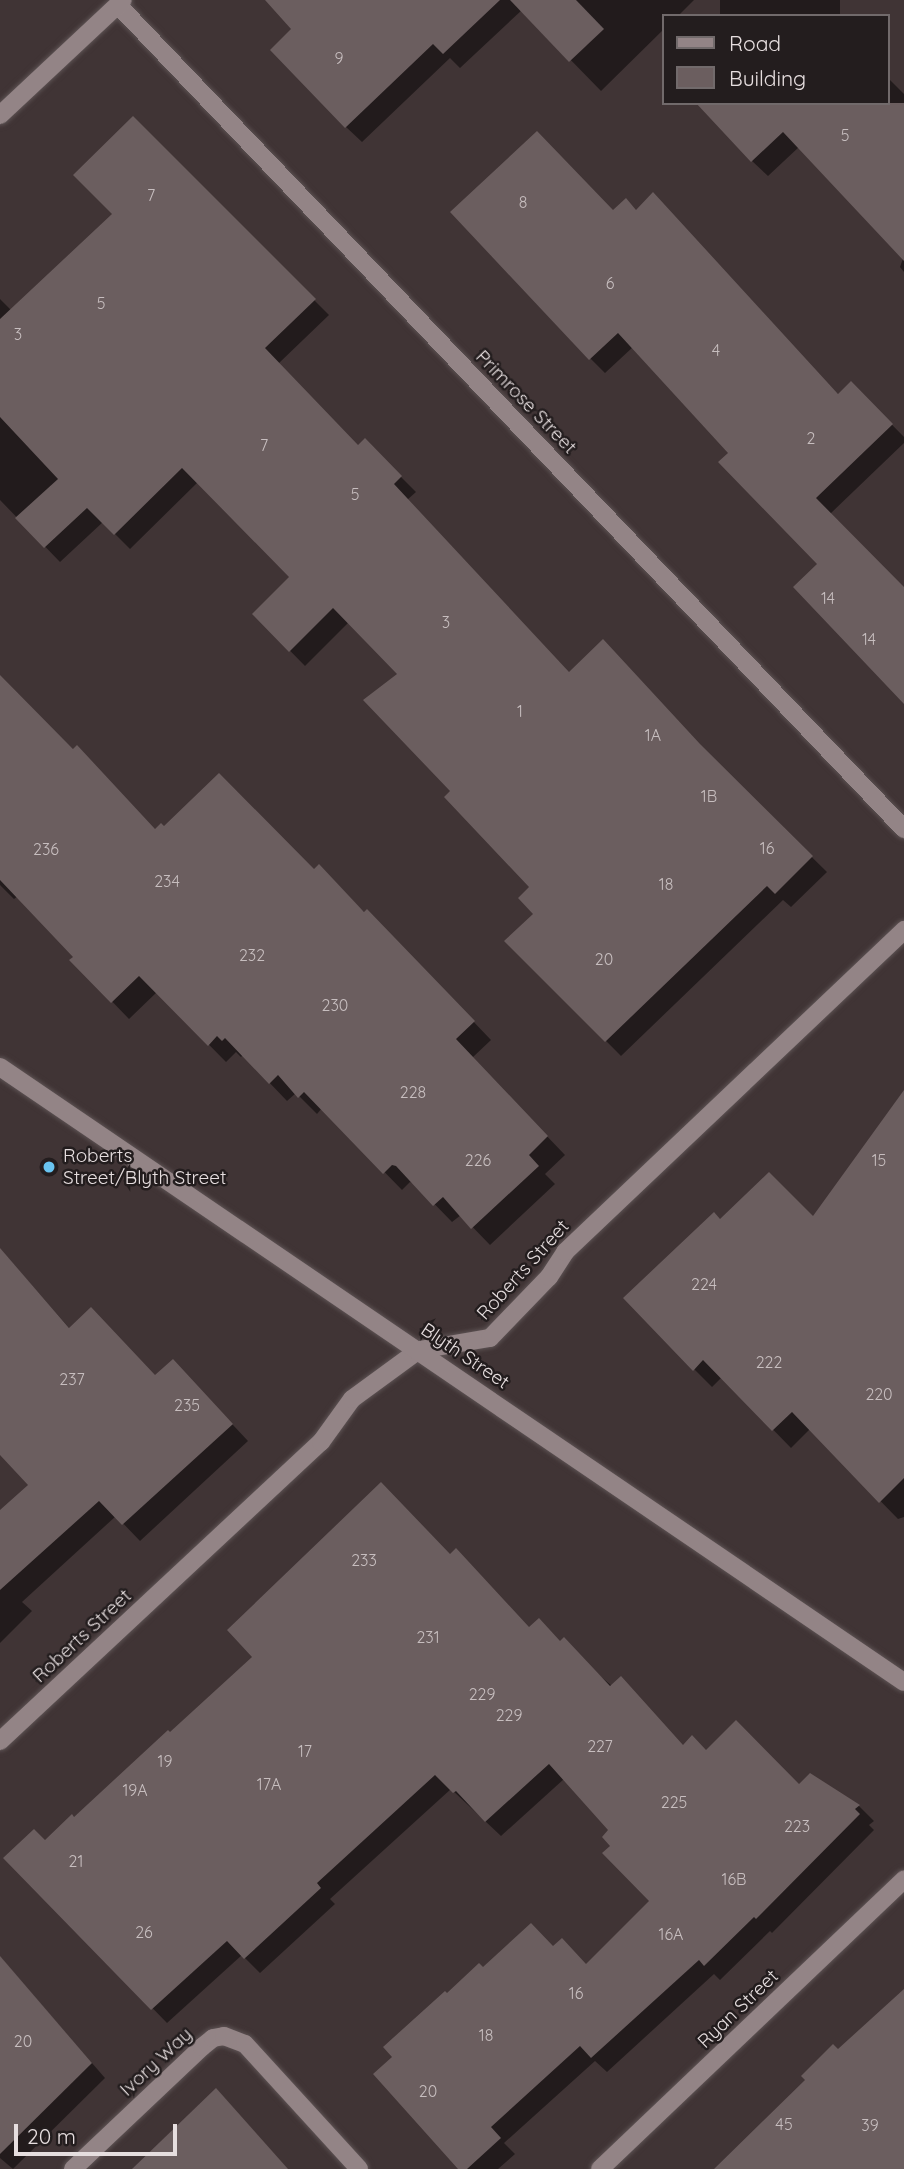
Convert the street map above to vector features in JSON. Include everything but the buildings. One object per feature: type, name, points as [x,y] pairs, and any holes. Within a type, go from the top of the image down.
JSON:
[{"type":"street","points":[[0,115],[120,2]]},
{"type":"street","name":"Primrose Street","points":[[120,2],[904,829]]},
{"type":"street","name":"Roberts Street","points":[[0,1741],[321,1443],[352,1399],[419,1350],[490,1338],[549,1277],[565,1252],[904,930]]},
{"type":"street","name":"Blyth Street","points":[[0,1067],[904,1682]]},
{"type":"street","name":"Ryan Street","points":[[600,2169],[904,1879]]},
{"type":"street","name":"Ivory Way","points":[[72,2169],[202,2047],[213,2038],[224,2036],[234,2037],[245,2044],[359,2169]]},
{"type":"place","name":"Roberts Street/Blyth Street","points":[[49,1167]]}]
